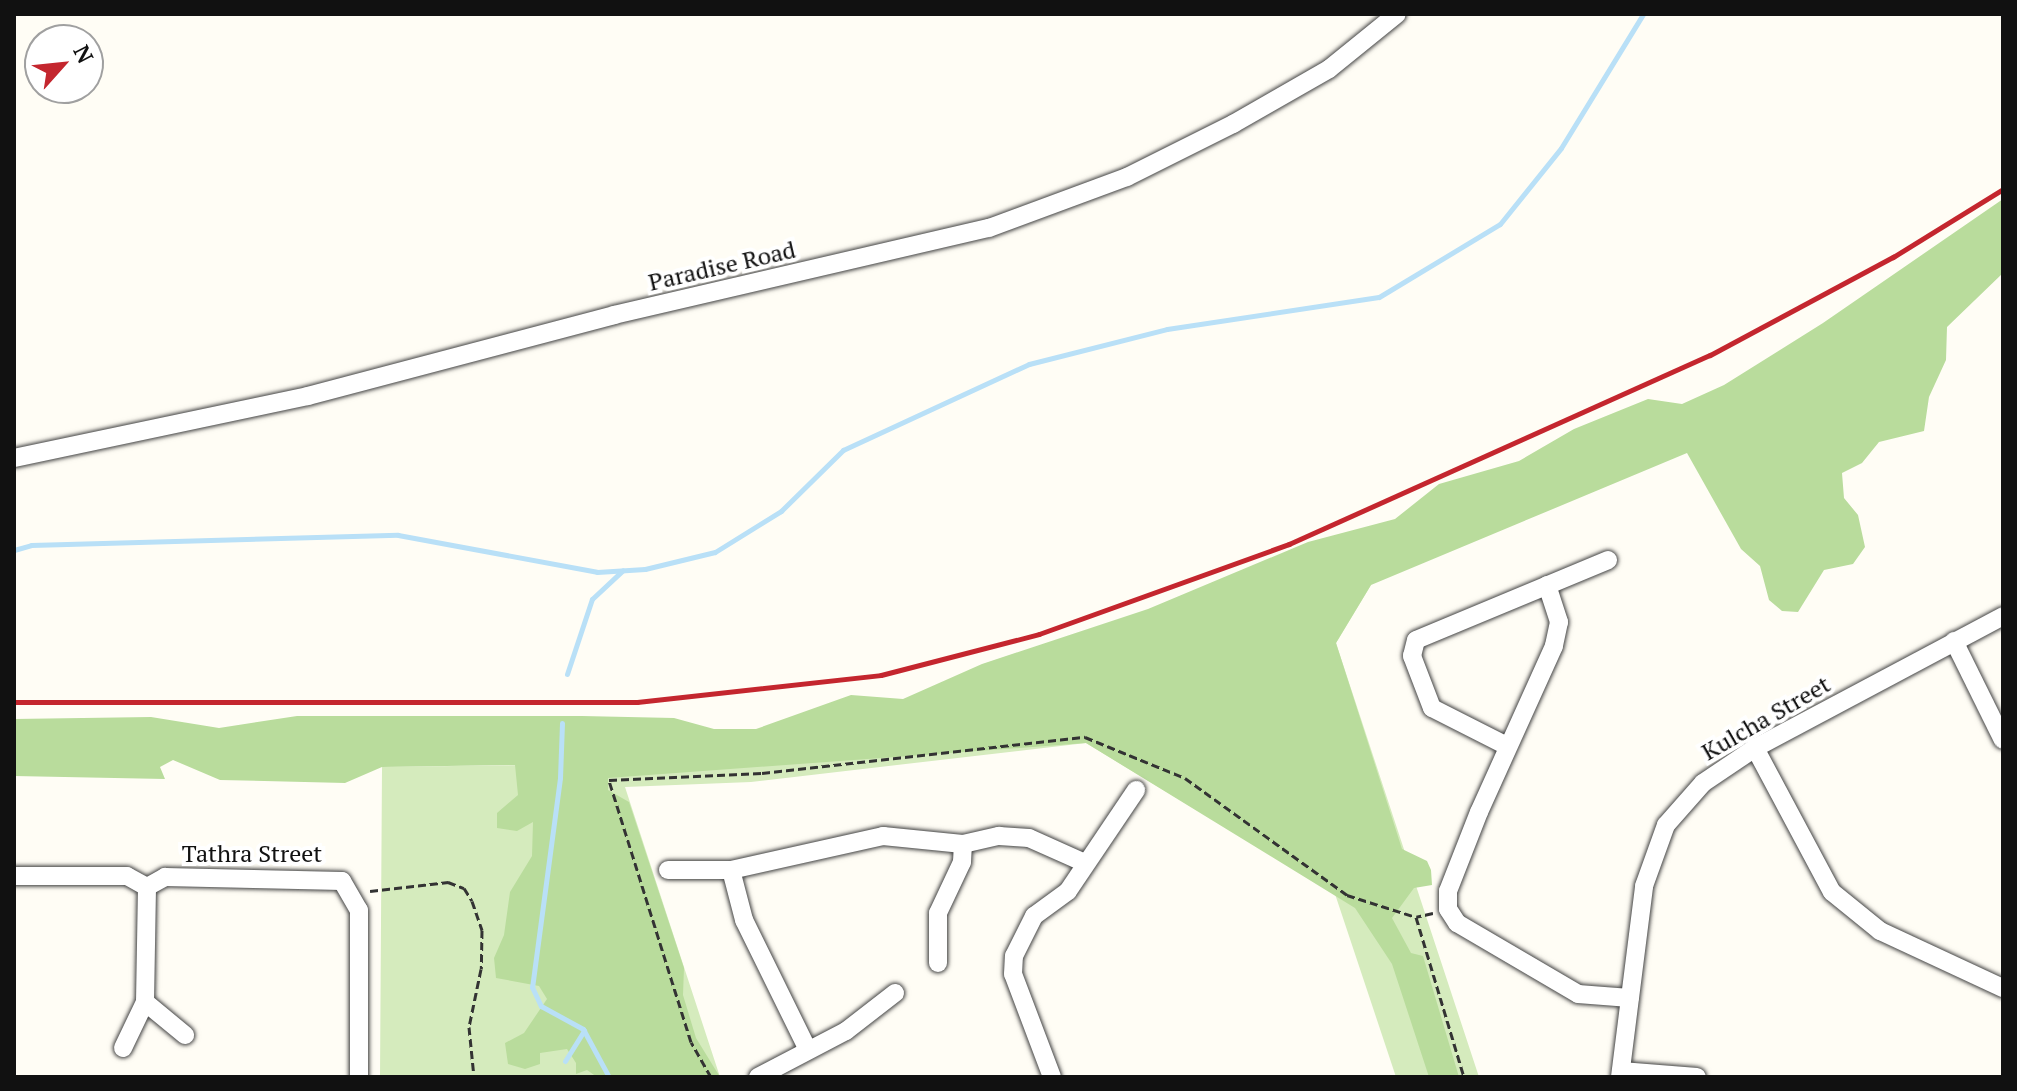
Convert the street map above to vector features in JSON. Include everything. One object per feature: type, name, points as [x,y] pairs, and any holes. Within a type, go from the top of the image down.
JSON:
[{"type":"street","name":"Paradise Road","points":[[14,458],[308,396],[614,315],[989,228],[1127,177],[1233,124],[1329,69],[1397,14]]},
{"type":"street","points":[[1507,746],[1432,708],[1412,656],[1416,640],[1608,560]]},
{"type":"street","points":[[1547,585],[1559,622],[1554,646],[1507,746],[1448,891],[1448,909],[1457,923],[1578,994],[1630,998]]},
{"type":"street","name":"Kulcha Street","points":[[1620,1074],[1644,886],[1666,825],[1703,783],[1755,748],[2003,616]]},
{"type":"street","points":[[1954,641],[2003,740]]},
{"type":"street","points":[[1755,748],[1832,892],[1880,931],[2003,988]]},
{"type":"street","points":[[1052,1077],[1013,974],[1014,956],[1034,916],[1068,891],[1136,790]]},
{"type":"street","points":[[668,870],[731,870],[883,836],[963,844],[999,836],[1029,838],[1085,863]]},
{"type":"street","points":[[938,963],[938,913],[962,862],[963,844]]},
{"type":"street","points":[[731,870],[744,920],[808,1050]]},
{"type":"street","points":[[14,876],[127,876],[147,887],[145,1002],[123,1048]]},
{"type":"street","name":"Tathra Street","points":[[147,887],[165,877],[328,877],[342,881],[354,894]]},
{"type":"street","points":[[354,894],[359,910],[359,1077]]},
{"type":"street","points":[[758,1077],[846,1031],[895,993]]},
{"type":"street","points":[[145,1002],[185,1035]]},
{"type":"street","points":[[1620,1074],[1697,1077]]},
{"type":"path","points":[[354,894],[405,891],[429,882],[458,885],[467,893],[482,930],[481,969],[469,1027],[474,1077]]},
{"type":"path","points":[[1448,909],[1416,917],[1464,1077]]},
{"type":"green space","points":[[2003,199],[2003,273],[1947,327],[1946,360],[1929,397],[1924,431],[1879,442],[1862,463],[1842,473],[1844,498],[1858,515],[1865,547],[1853,564],[1824,570],[1798,612],[1782,611],[1769,600],[1760,566],[1741,549],[1687,453],[1371,585],[1336,643],[1402,849],[1427,861],[1431,870],[1432,885],[1414,888],[1392,918],[1411,953],[1423,956],[1459,1077],[1429,1077],[1392,964],[1355,908],[1086,743],[608,778],[608,790],[629,802],[684,968],[683,995],[696,1038],[720,1077],[597,1077],[587,1070],[576,1074],[576,1063],[567,1049],[540,1053],[540,1064],[525,1069],[508,1064],[505,1043],[524,1033],[547,999],[539,986],[496,978],[494,958],[504,935],[510,892],[532,856],[533,822],[517,831],[497,828],[497,813],[518,795],[515,765],[382,767],[345,783],[220,780],[173,760],[160,767],[165,779],[14,776],[14,719],[151,717],[219,728],[297,716],[582,716],[674,718],[714,729],[756,729],[851,695],[903,699],[982,664],[1148,609],[1308,542],[1395,519],[1439,484],[1519,461],[1574,429],[1648,399],[1682,404],[1724,385],[1823,323]]},
{"type":"green space","points":[[1371,585],[1336,643],[1479,1077],[1396,1077],[1335,894],[1086,743],[751,782],[625,787],[720,1077],[380,1077],[382,767],[606,764],[727,756]]},
{"type":"waterway","points":[[14,550],[31,545],[398,535],[597,572],[645,569],[715,552],[781,511],[843,450],[1029,364],[1167,329],[1379,297],[1500,224],[1561,148],[1643,14]]},
{"type":"waterway","points":[[567,674],[592,599],[623,570]]},
{"type":"waterway","points":[[562,723],[560,778],[532,987],[541,1006],[583,1029],[609,1077]]},
{"type":"waterway","points":[[565,1061],[584,1031]]},
{"type":"railway","points":[[14,702],[637,702],[881,675],[1039,634],[1289,544],[1710,355],[1893,257],[2003,189]]}]
